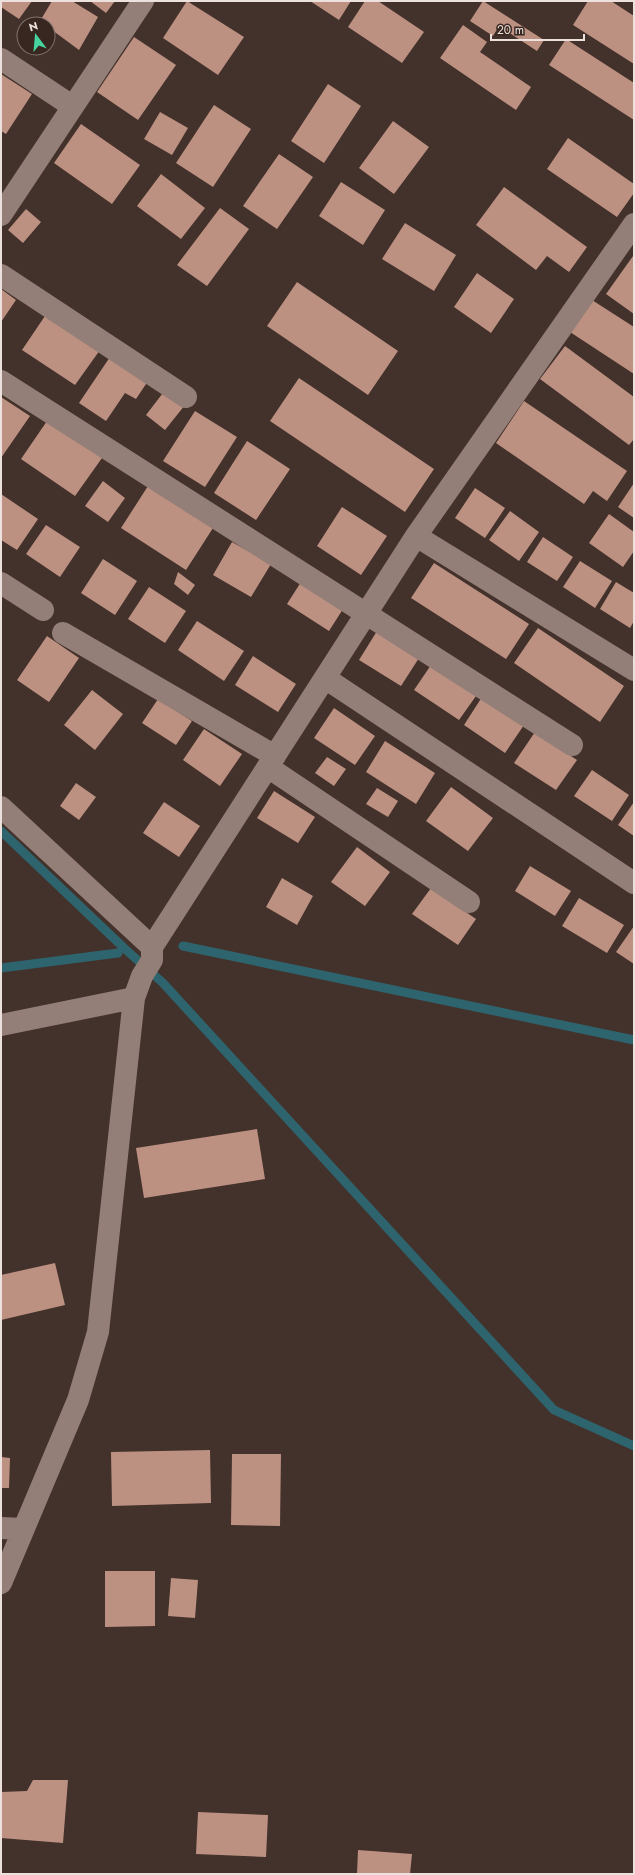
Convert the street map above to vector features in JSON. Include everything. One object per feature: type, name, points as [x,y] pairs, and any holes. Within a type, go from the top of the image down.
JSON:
[{"type":"street","points":[[1,215],[143,1]]},
{"type":"street","points":[[1,60],[72,106]]},
{"type":"street","points":[[1,1583],[78,1400],[98,1332],[134,998],[149,961],[271,762],[416,536],[633,227]]},
{"type":"street","points":[[1,275],[186,397]]},
{"type":"street","points":[[1,381],[572,745]]},
{"type":"street","points":[[416,536],[634,670]]},
{"type":"street","points":[[1,583],[43,610]]},
{"type":"street","points":[[63,633],[271,762],[469,902]]},
{"type":"street","points":[[325,678],[634,883]]},
{"type":"street","points":[[1,807],[149,961]]},
{"type":"street","points":[[1,1025],[134,998]]},
{"type":"street","points":[[1,1528],[23,1529]]},
{"type":"building","points":[[1,1],[32,1],[21,16],[16,17],[1,7]]},
{"type":"building","points":[[52,1],[72,1],[98,17],[79,50],[56,33],[56,16],[43,16]]},
{"type":"building","points":[[90,1],[115,1],[106,13]]},
{"type":"building","points":[[187,1],[244,37],[218,75],[163,38]]},
{"type":"building","points":[[310,1],[351,1],[339,20]]},
{"type":"building","points":[[365,1],[378,1],[424,32],[402,63],[348,27]]},
{"type":"building","points":[[483,1],[544,40],[537,51],[499,26],[493,36],[470,21]]},
{"type":"building","points":[[588,1],[611,1],[634,16],[634,64],[573,25]]},
{"type":"building","points":[[463,25],[487,42],[480,52],[531,87],[516,110],[440,58]]},
{"type":"building","points":[[134,37],[176,65],[138,120],[97,92]]},
{"type":"building","points":[[566,39],[634,83],[634,120],[549,65]]},
{"type":"building","points":[[1,74],[32,94],[6,134],[1,131]]},
{"type":"building","points":[[328,84],[361,106],[324,163],[291,141]]},
{"type":"building","points":[[214,105],[251,129],[213,187],[176,163]]},
{"type":"building","points":[[160,112],[188,128],[172,155],[144,139]]},
{"type":"building","points":[[393,121],[429,147],[394,194],[359,168]]},
{"type":"building","points":[[81,124],[140,165],[112,204],[54,163]]},
{"type":"building","points":[[568,138],[634,184],[634,193],[617,217],[547,169]]},
{"type":"building","points":[[279,154],[313,177],[277,229],[243,206]]},
{"type":"building","points":[[161,174],[205,208],[181,239],[137,206]]},
{"type":"building","points":[[341,182],[385,210],[363,245],[319,216]]},
{"type":"building","points":[[504,187],[587,247],[569,272],[547,256],[536,270],[476,225]]},
{"type":"building","points":[[220,208],[249,229],[207,286],[177,265]]},
{"type":"building","points":[[26,209],[41,222],[23,243],[8,230]]},
{"type":"building","points":[[405,223],[456,255],[434,291],[382,259]]},
{"type":"building","points":[[633,256],[634,257],[634,314],[606,294]]},
{"type":"building","points":[[477,273],[514,299],[491,333],[454,307]]},
{"type":"building","points":[[297,282],[398,351],[368,395],[267,326]]},
{"type":"building","points":[[1,289],[16,300],[1,322]]},
{"type":"building","points":[[592,300],[634,327],[634,374],[570,332]]},
{"type":"building","points":[[47,313],[100,350],[75,385],[22,350]]},
{"type":"building","points":[[565,346],[634,397],[634,439],[629,445],[540,379]]},
{"type":"building","points":[[112,354],[150,378],[136,399],[125,393],[106,421],[79,403]]},
{"type":"building","points":[[299,378],[434,469],[405,512],[270,421]]},
{"type":"building","points":[[166,389],[185,405],[165,430],[146,415]]},
{"type":"building","points":[[1,397],[30,416],[1,458]]},
{"type":"building","points":[[524,401],[627,471],[607,501],[593,491],[584,504],[496,443]]},
{"type":"building","points":[[195,411],[237,437],[205,487],[163,461]]},
{"type":"building","points":[[47,421],[102,458],[75,496],[21,459]]},
{"type":"building","points":[[247,441],[290,469],[256,520],[214,493]]},
{"type":"building","points":[[103,481],[125,498],[108,522],[85,506]]},
{"type":"building","points":[[634,483],[634,518],[618,507]]},
{"type":"building","points":[[148,486],[213,528],[186,570],[121,528]]},
{"type":"building","points":[[475,488],[505,508],[485,538],[455,518]]},
{"type":"building","points":[[1,494],[38,519],[17,550],[1,540]]},
{"type":"building","points":[[342,507],[387,536],[361,575],[317,546]]},
{"type":"building","points":[[510,511],[539,532],[519,561],[489,540]]},
{"type":"building","points":[[609,514],[634,532],[634,551],[623,567],[589,543]]},
{"type":"building","points":[[46,525],[80,547],[60,577],[26,554]]},
{"type":"building","points":[[543,537],[573,557],[557,581],[527,562]]},
{"type":"building","points":[[232,542],[271,564],[251,597],[213,575]]},
{"type":"building","points":[[103,559],[137,581],[115,615],[81,593]]},
{"type":"building","points":[[580,561],[612,581],[595,608],[563,587]]},
{"type":"building","points":[[434,563],[529,624],[506,659],[411,598]]},
{"type":"building","points":[[178,572],[195,585],[188,595],[174,584]]},
{"type":"building","points":[[301,582],[343,609],[329,631],[287,604]]},
{"type":"building","points":[[616,582],[634,593],[634,621],[630,628],[600,609]]},
{"type":"building","points":[[149,587],[186,611],[165,643],[128,619]]},
{"type":"building","points":[[197,621],[244,651],[224,681],[178,650]]},
{"type":"building","points":[[538,628],[624,686],[600,722],[514,663]]},
{"type":"building","points":[[377,631],[419,658],[401,686],[359,660]]},
{"type":"building","points":[[47,636],[79,658],[49,702],[17,680]]},
{"type":"building","points":[[253,656],[296,684],[278,712],[235,685]]},
{"type":"building","points":[[431,665],[476,696],[459,720],[414,690]]},
{"type":"building","points":[[92,690],[123,714],[95,750],[64,725]]},
{"type":"building","points":[[482,697],[524,725],[505,753],[464,725]]},
{"type":"building","points":[[158,699],[192,721],[176,745],[142,723]]},
{"type":"building","points":[[334,708],[375,736],[355,765],[314,738]]},
{"type":"building","points":[[204,729],[242,754],[220,786],[183,760]]},
{"type":"building","points":[[535,732],[577,760],[556,790],[514,763]]},
{"type":"building","points":[[385,741],[435,773],[416,804],[366,772]]},
{"type":"building","points":[[327,757],[346,769],[334,786],[315,773]]},
{"type":"building","points":[[592,770],[629,795],[612,821],[574,796]]},
{"type":"building","points":[[76,783],[96,797],[79,820],[60,806]]},
{"type":"building","points":[[451,787],[493,818],[468,851],[426,821]]},
{"type":"building","points":[[377,788],[398,801],[388,817],[366,804]]},
{"type":"building","points":[[274,791],[315,817],[298,843],[257,818]]},
{"type":"building","points":[[164,802],[200,826],[179,857],[143,833]]},
{"type":"building","points":[[634,802],[634,836],[618,825]]},
{"type":"building","points":[[357,847],[390,872],[365,906],[331,882]]},
{"type":"building","points":[[530,866],[571,891],[555,916],[515,891]]},
{"type":"building","points":[[282,878],[313,896],[297,925],[266,907]]},
{"type":"building","points":[[431,888],[476,919],[458,945],[412,914]]},
{"type":"building","points":[[579,898],[624,925],[607,953],[562,926]]},
{"type":"building","points":[[634,926],[634,964],[616,952]]},
{"type":"building","points":[[257,1129],[265,1179],[144,1198],[136,1148]]},
{"type":"building","points":[[55,1263],[65,1305],[1,1320],[1,1275]]},
{"type":"building","points":[[210,1450],[211,1503],[112,1506],[111,1452]]},
{"type":"building","points":[[232,1454],[281,1454],[280,1526],[231,1525]]},
{"type":"building","points":[[1,1457],[10,1458],[9,1488],[1,1488]]},
{"type":"building","points":[[105,1571],[155,1571],[155,1626],[105,1627]]},
{"type":"building","points":[[171,1578],[198,1580],[195,1618],[168,1616]]},
{"type":"building","points":[[33,1780],[68,1780],[63,1843],[1,1838],[1,1792],[27,1791]]},
{"type":"building","points":[[198,1812],[268,1815],[266,1857],[196,1854]]},
{"type":"building","points":[[358,1850],[412,1854],[410,1874],[357,1874]]},
{"type":"waterway","points":[[1,831],[163,983],[554,1410],[634,1446]]},
{"type":"waterway","points":[[183,946],[634,1040]]},
{"type":"waterway","points":[[1,968],[118,953]]}]
